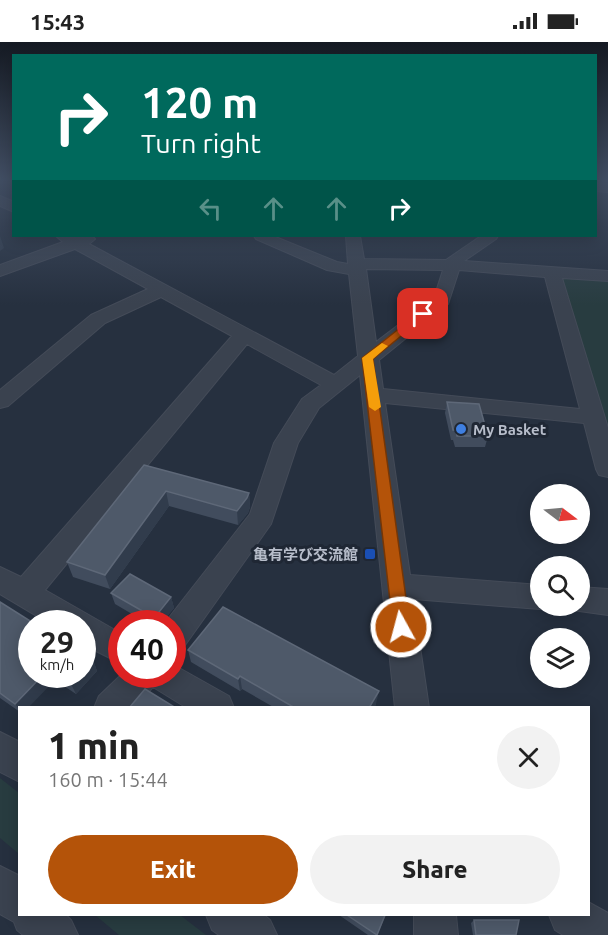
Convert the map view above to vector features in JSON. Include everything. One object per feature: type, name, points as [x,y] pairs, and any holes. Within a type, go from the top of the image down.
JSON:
[{"type":"street","points":[[0,271],[70,239],[87,237]]},
{"type":"street","points":[[263,237],[333,266],[452,265],[608,276]]},
{"type":"street","points":[[352,237],[412,706]]},
{"type":"street","points":[[186,619],[262,517],[286,443],[310,404],[442,300],[452,265],[457,257],[487,237]]},
{"type":"street","points":[[70,239],[335,384]]},
{"type":"street","points":[[552,272],[608,469]]},
{"type":"street","points":[[0,401],[98,319],[163,289]]},
{"type":"street","points":[[52,610],[12,587],[238,341],[247,336]]},
{"type":"street","points":[[373,395],[593,417]]},
{"type":"street","points":[[396,586],[530,596]]},
{"type":"street","points":[[590,600],[608,602]]},
{"type":"street","points":[[113,706],[130,688]]},
{"type":"street","points":[[184,688],[214,706]]},
{"type":"street","points":[[0,750],[18,763]]},
{"type":"street","points":[[0,887],[18,902]]},
{"type":"street","points":[[33,916],[56,935]]},
{"type":"street","points":[[228,916],[255,935]]},
{"type":"street","points":[[435,916],[436,935]]},
{"type":"street","points":[[572,916],[604,935]]},
{"type":"green space","points":[[566,277],[608,280],[608,441],[558,280]]},
{"type":"green space","points":[[0,778],[18,792],[18,853],[0,838]]},
{"type":"green space","points":[[96,916],[181,916],[206,935],[119,935]]},
{"type":"building","points":[[447,402],[479,404],[488,436],[457,436],[456,430],[453,430]]},
{"type":"building","points":[[144,465],[249,493],[237,511],[166,491],[105,575],[67,562]]},
{"type":"building","points":[[130,574],[171,597],[161,610],[141,610],[111,593]]},
{"type":"building","points":[[0,602],[18,613],[18,688],[30,688],[15,704],[0,693]]},
{"type":"building","points":[[223,607],[379,691],[370,706],[292,706],[240,676],[238,679],[188,650]]},
{"type":"building","points":[[145,689],[173,706],[131,706]]},
{"type":"building","points":[[348,916],[385,916],[377,935]]},
{"type":"building","points":[[474,920],[519,920],[516,935],[476,935]]},
{"type":"slow traffic","points":[[375,407],[368,358],[382,346]]},
{"type":"place","name":"My Basket","points":[[461,429]]},
{"type":"place","name":"亀有学び交流館","points":[[370,554]]},
{"type":"route","points":[[401,627],[368,358],[423,314]]}]
